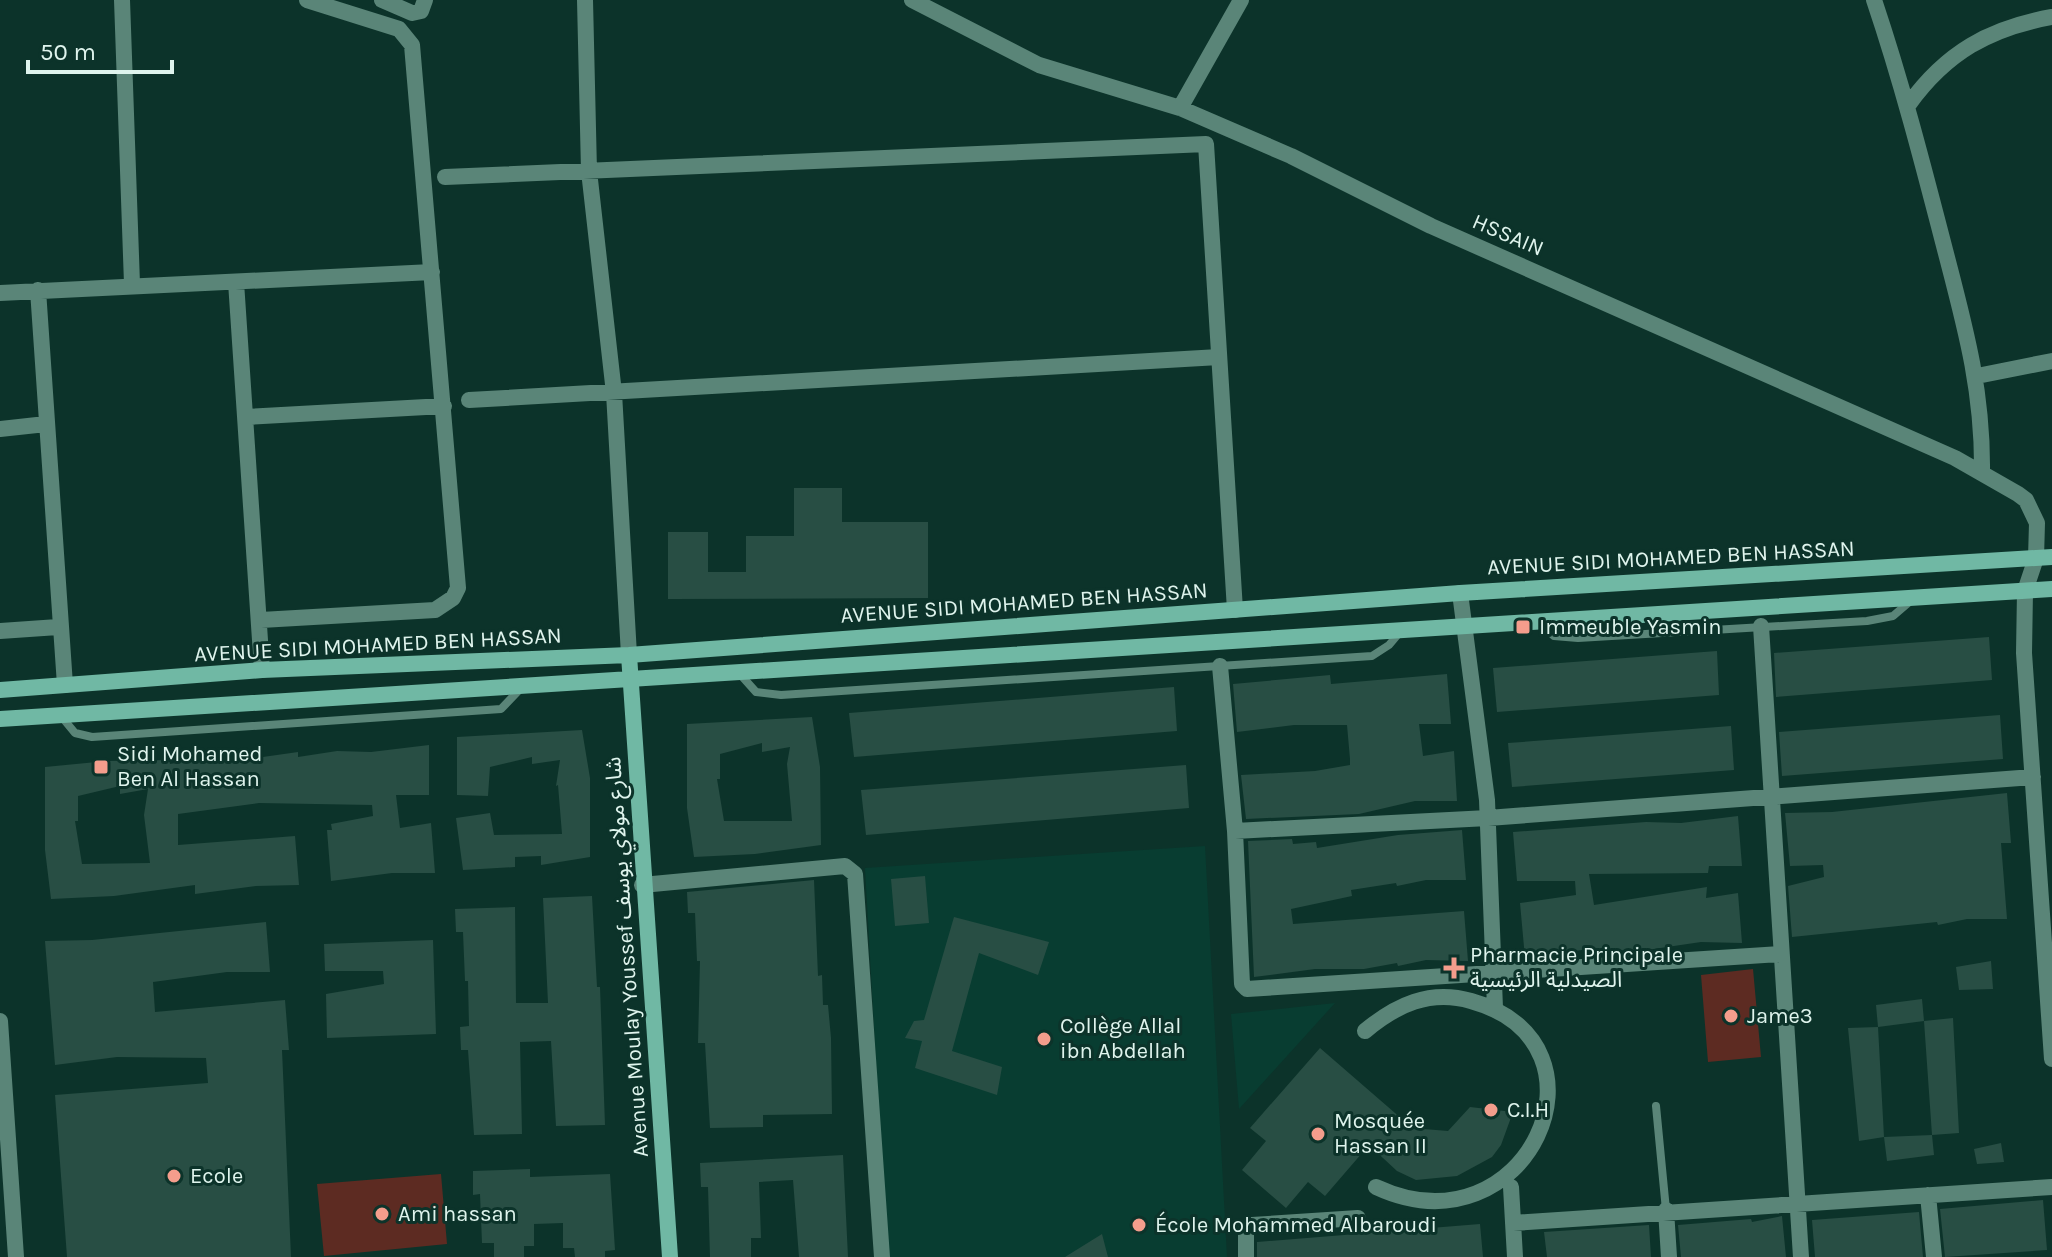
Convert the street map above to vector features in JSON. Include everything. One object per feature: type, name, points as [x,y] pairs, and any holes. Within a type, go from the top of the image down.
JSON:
[{"type":"street","points":[[122,0],[132,284]]},
{"type":"street","points":[[261,620],[435,610],[453,598],[458,588],[412,45],[399,29],[307,0]]},
{"type":"street","points":[[382,0],[412,13],[421,11],[425,0]]},
{"type":"street","points":[[585,0],[589,171],[614,393],[629,655]]},
{"type":"street","name":"HSSAIN","points":[[912,0],[1039,65],[1180,108],[1291,156],[1431,226],[1982,472],[2026,500],[2037,523],[2044,557]]},
{"type":"street","points":[[1180,108],[1241,0]]},
{"type":"street","points":[[1874,0],[1909,104],[1977,376],[1983,424],[1982,472]]},
{"type":"street","points":[[1909,104],[1944,62],[1960,51],[2012,28],[2052,17]]},
{"type":"street","points":[[445,177],[1206,144],[1235,610]]},
{"type":"street","points":[[0,293],[132,284],[432,272]]},
{"type":"street","points":[[236,282],[262,670]]},
{"type":"street","points":[[38,290],[58,627],[65,685]]},
{"type":"street","points":[[469,400],[1219,357]]},
{"type":"street","points":[[1977,376],[2052,361]]},
{"type":"street","points":[[246,417],[444,406]]},
{"type":"street","points":[[0,429],[46,424]]},
{"type":"street","points":[[2044,557],[2025,591],[2024,653],[2052,1059]]},
{"type":"street","name":"AVENUE SIDI MOHAMED BEN HASSAN","points":[[0,690],[262,670],[629,655],[1460,593],[2044,557]]},
{"type":"street","points":[[0,719],[523,685],[631,682],[1401,632],[1463,625],[2052,589]]},
{"type":"street","points":[[1460,593],[1488,818],[1495,1008]]},
{"type":"street","points":[[1761,626],[1801,1257]]},
{"type":"street","points":[[0,631],[58,627]]},
{"type":"street","name":"Avenue Moulay Youssef شارع مولاي يوسف","points":[[629,655],[642,885],[670,1257]]},
{"type":"street","points":[[1220,666],[1235,831],[1242,984],[1247,989],[1781,954]]},
{"type":"street","points":[[1235,831],[1488,818],[1771,794],[2033,777]]},
{"type":"street","points":[[642,885],[845,866],[855,874],[882,1257]]},
{"type":"street","points":[[1365,1031],[1385,1014],[1408,1003],[1433,997],[1459,997],[1495,1008],[1523,1032],[1540,1060],[1550,1097],[1545,1132],[1531,1163],[1511,1187],[1490,1200],[1443,1211],[1419,1209],[1396,1201],[1376,1187]]},
{"type":"street","points":[[0,1021],[6,1196],[16,1257]]},
{"type":"street","points":[[1511,1187],[1515,1257]]},
{"type":"street","points":[[1513,1223],[1666,1210],[2052,1187]]},
{"type":"street","points":[[1928,1195],[1934,1257]]},
{"type":"street","points":[[1666,1210],[1669,1257]]},
{"type":"street","points":[[1246,1257],[1246,1229],[1252,1225],[1358,1218]]},
{"type":"lane","points":[[1538,621],[1554,636],[1578,638],[1867,621],[1893,616],[1914,598]]},
{"type":"lane","points":[[739,673],[756,692],[781,695],[1372,656],[1401,632]]},
{"type":"lane","points":[[60,715],[75,733],[92,737],[341,722],[501,709],[523,685]]},
{"type":"lane","points":[[1656,1106],[1666,1210]]},
{"type":"shaded area","name":"Collège Allal ibn Abdellah","points":[[1205,846],[1227,1257],[887,1257],[865,868]]},
{"type":"shaded area","name":"Jame3","points":[[1753,969],[1761,1057],[1708,1062],[1701,975]]},
{"type":"shaded area","points":[[1335,1003],[1239,1109],[1231,1014]]},
{"type":"shaded area","name":"Ami hassan","points":[[441,1174],[447,1244],[324,1256],[317,1184]]},
{"type":"building","points":[[794,488],[842,488],[842,522],[928,522],[928,598],[668,599],[668,532],[708,532],[708,572],[746,572],[746,536],[794,536]]},
{"type":"building","points":[[1989,637],[1992,680],[1776,697],[1774,653]]},
{"type":"building","points":[[1717,651],[1719,695],[1497,712],[1493,668]]},
{"type":"building","points":[[1447,674],[1451,724],[1419,724],[1423,756],[1454,751],[1457,801],[1415,801],[1359,814],[1246,819],[1241,775],[1315,771],[1350,765],[1347,725],[1294,725],[1237,732],[1233,684],[1330,675],[1331,684]]},
{"type":"building","points":[[1174,687],[1177,731],[854,757],[849,713]]},
{"type":"building","points":[[2000,715],[2003,759],[1782,776],[1779,732]]},
{"type":"building","points":[[812,717],[820,767],[821,845],[755,854],[694,857],[687,808],[687,724]],"holes":[[[762,743],[762,752],[790,747],[787,764],[792,821],[724,821],[717,779],[720,779],[720,754]]]},
{"type":"building","points":[[1731,726],[1734,770],[1512,787],[1508,743]]},
{"type":"building","points":[[582,730],[590,778],[590,857],[541,865],[541,856],[515,857],[515,867],[463,870],[456,818],[490,813],[494,835],[562,834],[556,786],[560,760],[532,764],[532,757],[490,767],[488,796],[457,795],[457,737]]},
{"type":"building","points":[[429,745],[429,795],[396,795],[400,828],[431,823],[435,873],[392,873],[331,881],[327,830],[332,830],[331,824],[373,816],[372,805],[259,803],[178,814],[178,845],[295,836],[299,885],[256,886],[195,894],[195,885],[114,896],[51,899],[45,850],[45,767],[107,761],[169,760],[170,764],[206,758],[241,760],[298,752],[298,757],[337,751],[371,752]],"holes":[[[120,786],[120,794],[148,789],[144,815],[150,863],[82,864],[75,821],[78,821],[78,796]]]},
{"type":"building","points":[[1186,765],[1189,808],[866,835],[861,790]]},
{"type":"building","points":[[2007,793],[2011,843],[2001,843],[2007,919],[1967,919],[1938,925],[1937,922],[1792,937],[1788,886],[1824,877],[1823,865],[1790,866],[1785,813],[1832,812]]},
{"type":"building","points":[[1738,816],[1742,866],[1709,866],[1708,873],[1589,874],[1594,905],[1707,887],[1706,898],[1738,893],[1742,943],[1701,942],[1640,951],[1589,949],[1525,958],[1520,903],[1576,895],[1575,881],[1517,881],[1513,832],[1646,822],[1681,823]]},
{"type":"building","points":[[1462,830],[1466,880],[1426,880],[1351,890],[1352,896],[1291,909],[1293,924],[1464,911],[1468,961],[1426,960],[1398,966],[1397,963],[1364,969],[1315,969],[1254,977],[1248,841],[1292,839],[1293,844],[1316,842],[1317,848],[1398,835]]},
{"type":"building","points":[[925,876],[929,923],[895,926],[891,879]]},
{"type":"building","points":[[814,880],[818,976],[822,975],[823,1005],[828,1005],[831,1038],[832,1114],[763,1115],[763,1127],[710,1128],[705,1043],[698,1043],[700,961],[697,961],[695,913],[688,913],[687,892]]},
{"type":"building","points":[[592,896],[597,987],[600,987],[605,1125],[556,1126],[551,1041],[520,1042],[522,1134],[474,1135],[468,1050],[461,1050],[460,1027],[469,1026],[468,981],[465,981],[463,932],[456,932],[455,909],[515,907],[516,1003],[548,1003],[543,898]]},
{"type":"building","points":[[954,917],[1049,942],[1038,975],[979,953],[952,1051],[1002,1067],[997,1095],[915,1068],[922,1041],[905,1038],[914,1021],[924,1020]]},
{"type":"building","points":[[266,922],[270,972],[227,972],[153,982],[155,1012],[285,1000],[289,1050],[282,1050],[291,1257],[67,1257],[55,1095],[208,1083],[206,1058],[117,1057],[55,1065],[45,941],[92,940]]},
{"type":"building","points":[[433,940],[436,1034],[327,1038],[326,994],[384,984],[383,971],[325,971],[324,944]]},
{"type":"building","points":[[1991,961],[1993,989],[1959,990],[1956,967]]},
{"type":"building","points":[[1922,999],[1924,1021],[1878,1027],[1876,1005]]},
{"type":"building","points":[[1953,1018],[1959,1133],[1932,1135],[1924,1021]]},
{"type":"building","points":[[1878,1027],[1884,1137],[1859,1141],[1848,1028]]},
{"type":"building","name":"Mosquée Hassan II","points":[[1320,1048],[1410,1126],[1414,1122],[1424,1129],[1448,1131],[1470,1107],[1513,1112],[1501,1145],[1492,1157],[1457,1176],[1416,1180],[1397,1171],[1369,1145],[1325,1196],[1308,1182],[1286,1208],[1242,1170],[1266,1141],[1250,1128]]},
{"type":"building","points":[[1932,1135],[1934,1155],[1887,1161],[1884,1137]]},
{"type":"building","points":[[2001,1143],[2004,1162],[1977,1164],[1974,1149]]},
{"type":"building","points":[[843,1155],[848,1257],[799,1257],[793,1180],[759,1182],[761,1238],[751,1238],[751,1257],[710,1257],[708,1187],[701,1187],[700,1163]]},
{"type":"building","points":[[530,1169],[530,1177],[610,1174],[615,1250],[605,1251],[605,1257],[575,1257],[574,1248],[563,1248],[563,1223],[534,1224],[534,1246],[524,1246],[524,1257],[494,1257],[494,1243],[482,1243],[480,1194],[473,1195],[473,1171]]},
{"type":"building","points":[[2043,1200],[2047,1250],[1945,1257],[1940,1209]]},
{"type":"building","points":[[1919,1212],[1923,1257],[1815,1257],[1812,1220]]},
{"type":"building","points":[[1782,1216],[1786,1257],[1681,1257],[1678,1225],[1751,1219],[1752,1222]]},
{"type":"building","points":[[1480,1224],[1483,1257],[1257,1257],[1257,1242]]},
{"type":"building","points":[[1649,1225],[1651,1257],[1547,1257],[1544,1232]]},
{"type":"building","points":[[1102,1234],[1108,1257],[1065,1257]]},
{"type":"place","name":"Immeuble Yasmin","points":[[1523,627]]},
{"type":"place","name":"Sidi Mohamed Ben Al Hassan","points":[[101,767]]},
{"type":"place","name":"Pharmacie Principale الصيدلية الرئيسية","points":[[1454,968]]},
{"type":"place","name":"Jame3","points":[[1731,1016]]},
{"type":"place","name":"Collège Allal ibn Abdellah","points":[[1044,1039]]},
{"type":"place","name":"C.I.H","points":[[1491,1110]]},
{"type":"place","name":"Mosquée Hassan II","points":[[1318,1134]]},
{"type":"place","name":"Ecole","points":[[174,1176]]},
{"type":"place","name":"Ami hassan","points":[[382,1214]]},
{"type":"place","name":"École Mohammed Albaroudi","points":[[1139,1225]]}]
